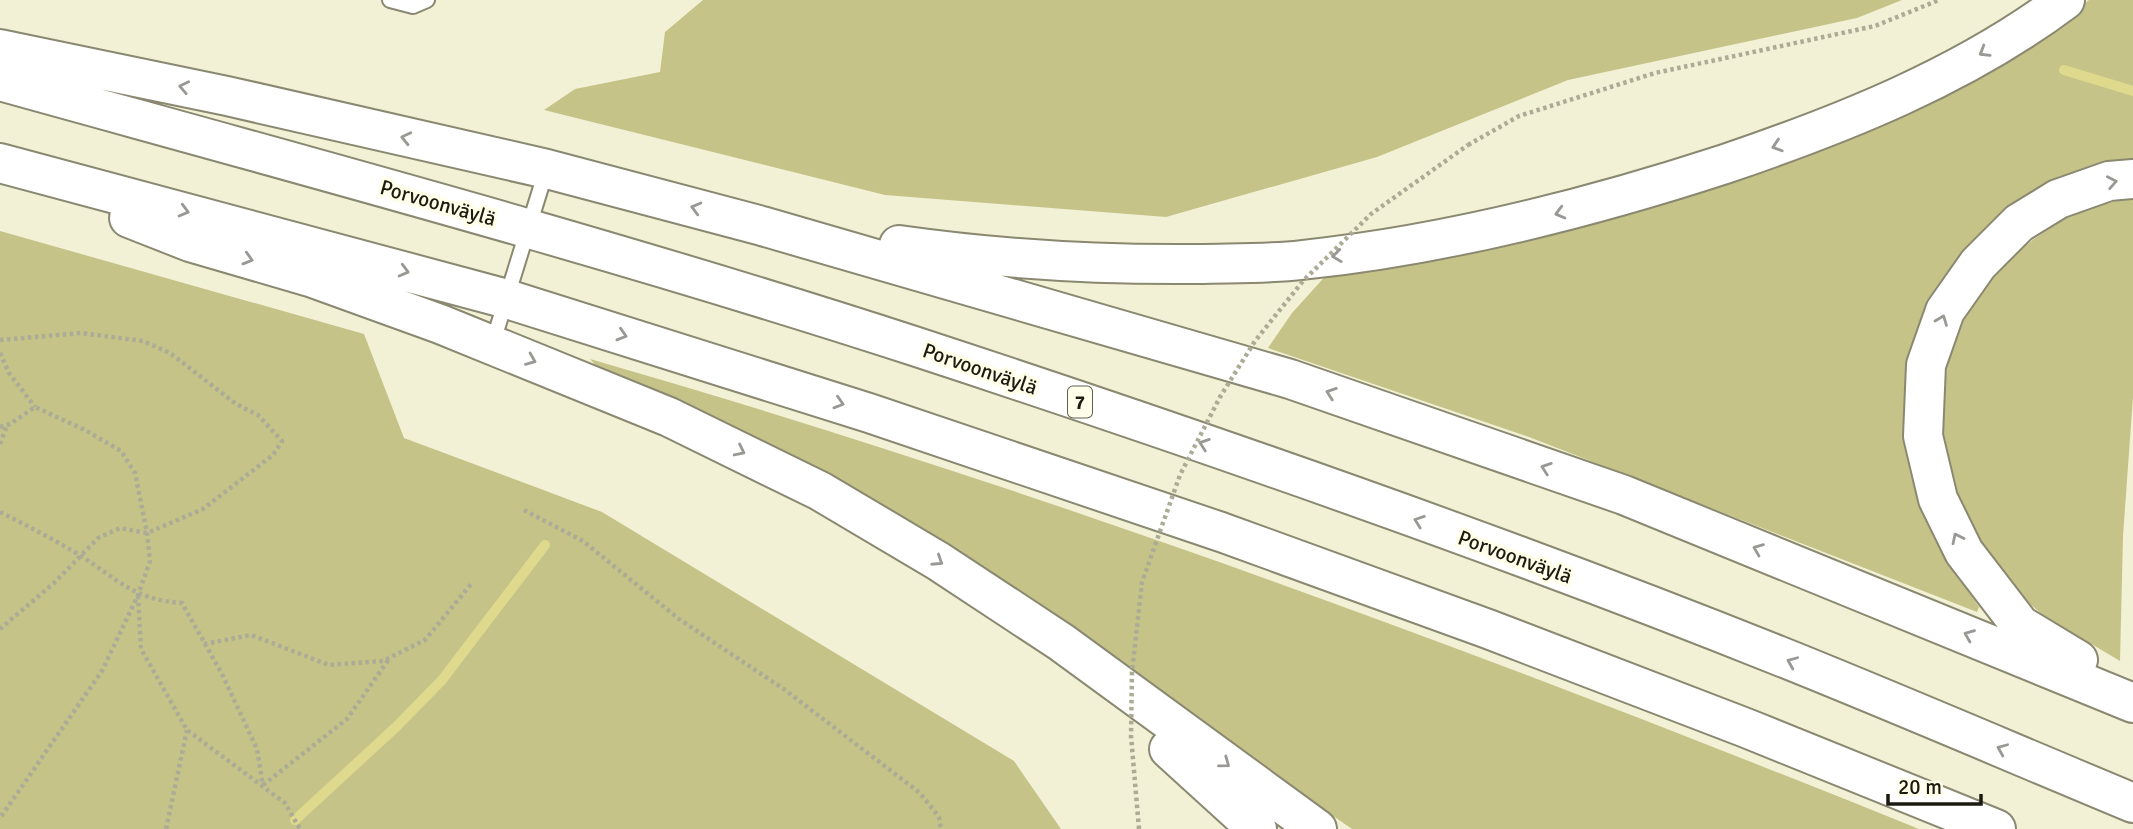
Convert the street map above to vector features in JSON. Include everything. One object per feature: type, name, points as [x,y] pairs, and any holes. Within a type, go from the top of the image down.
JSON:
[{"type":"highway","points":[[762,226],[969,255],[1130,265],[1299,260],[1390,249],[1473,234],[1558,214],[1660,185],[1792,142],[1954,70],[2043,17],[2065,0]]},
{"type":"highway","points":[[0,48],[227,96],[547,169],[762,226],[1290,379],[1624,495],[2133,704]]},
{"type":"highway","name":"Porvoonväylä","points":[[0,81],[528,228],[912,346],[1243,457],[1776,655],[2133,803]]},
{"type":"highway","points":[[0,165],[507,299],[869,413],[1222,532],[1488,629],[1746,728],[1996,829]]},
{"type":"highway","points":[[0,165],[190,242],[310,276],[492,345],[669,417],[807,485],[880,525],[1061,642],[1317,829]]},
{"type":"highway","points":[[2133,179],[2109,181],[2058,199],[2019,223],[1978,264],[1945,311],[1926,365],[1923,436],[1938,499],[1964,552],[2020,625],[2133,694]]},
{"type":"highway","points":[[990,596],[1050,658],[1155,736],[1257,829]]},
{"type":"lane","points":[[390,0],[413,6],[427,0]]},
{"type":"lane","points":[[492,345],[547,169]]},
{"type":"path","points":[[1139,829],[1131,736],[1132,672],[1142,582],[1180,475],[1220,397],[1255,341],[1303,281],[1371,214],[1468,145],[1518,116],[1655,73],[1875,26],[1939,0]]},
{"type":"path","points":[[0,340],[81,333],[143,341],[170,353],[236,404],[258,415],[282,441],[273,455],[203,509],[147,533],[120,528],[98,538],[54,583],[0,629]]},
{"type":"path","points":[[0,353],[9,373],[35,407],[121,450],[135,473],[147,533],[149,561],[138,595],[102,671],[0,818]]},
{"type":"path","points":[[0,427],[8,425],[35,407]]},
{"type":"path","points":[[0,444],[8,425]]},
{"type":"path","points":[[524,510],[583,541],[679,619],[785,690],[889,769],[920,793],[939,817],[941,829]]},
{"type":"path","points":[[0,512],[80,556],[138,595],[163,602],[182,603],[257,749],[262,786]]},
{"type":"path","points":[[204,644],[251,635],[329,665],[383,661],[425,640],[471,583]]},
{"type":"path","points":[[138,595],[141,649],[187,730],[285,803],[300,829]]},
{"type":"path","points":[[262,786],[347,719],[390,657]]},
{"type":"path","points":[[166,829],[187,730]]},
{"type":"shaded area","points":[[703,0],[1902,0],[1857,18],[1568,80],[1377,157],[1166,217],[885,195],[544,110],[575,89],[660,72],[665,32]]},
{"type":"shaded area","points":[[2089,0],[2133,0],[2133,163],[1956,268],[1915,485],[1929,528],[1979,607],[1977,612],[1529,437],[1268,348],[1292,313],[1330,271],[1449,256],[2075,10]]},
{"type":"shaded area","points":[[2133,199],[2133,397],[2123,536],[2120,661],[2043,615],[2011,588],[1963,519],[1945,463],[1940,419],[1948,363],[1967,312],[2000,266],[2072,214],[2116,201]]},
{"type":"shaded area","points":[[0,231],[364,334],[404,438],[602,512],[1014,761],[1061,829],[0,829]]},
{"type":"shaded area","points":[[590,359],[759,409],[1094,518],[1426,637],[1919,829],[1352,829],[1227,742],[601,371]]},
{"type":"waterway","points":[[2064,70],[2133,91]]},
{"type":"waterway","points":[[295,820],[396,727],[442,680],[545,545]]}]
